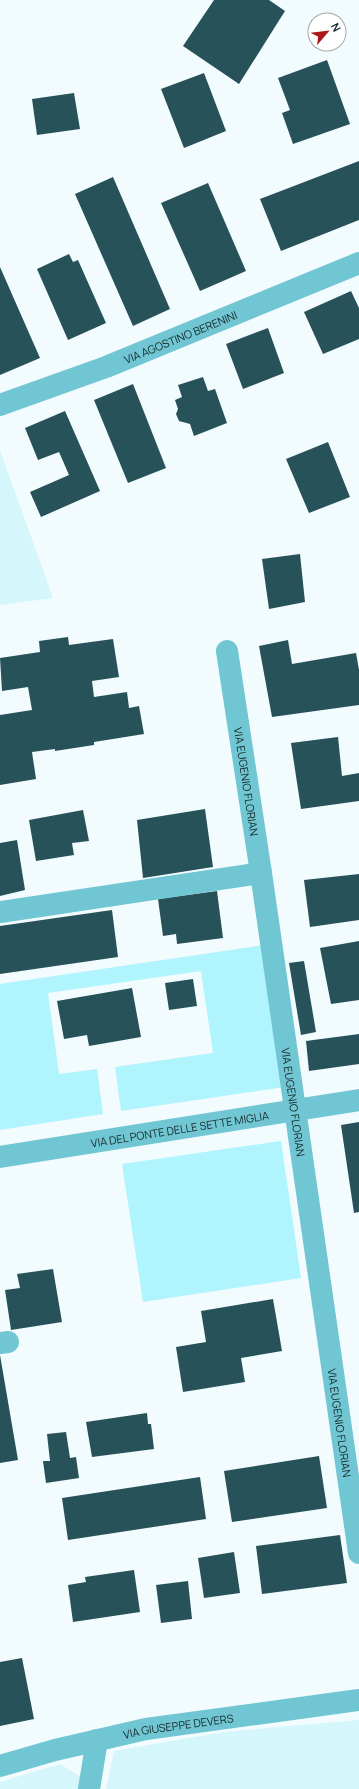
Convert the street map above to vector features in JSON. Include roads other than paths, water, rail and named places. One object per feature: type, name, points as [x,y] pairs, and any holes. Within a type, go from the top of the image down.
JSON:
[{"type":"street","name":"VIA AGOSTINO BERENINI","points":[[0,405],[106,367],[359,263]]},
{"type":"street","name":"VIA EUGENIO FLORIAN","points":[[226,651],[296,1110],[359,1553]]},
{"type":"street","points":[[0,912],[261,873]]},
{"type":"street","name":"VIA DEL PONTE DELLE SETTE MIGLIA","points":[[0,1157],[359,1100]]},
{"type":"street","name":"VIA GIUSEPPE DEVERS","points":[[0,1766],[97,1740],[174,1724],[359,1700]]},
{"type":"street","points":[[89,1789],[97,1740]]}]
